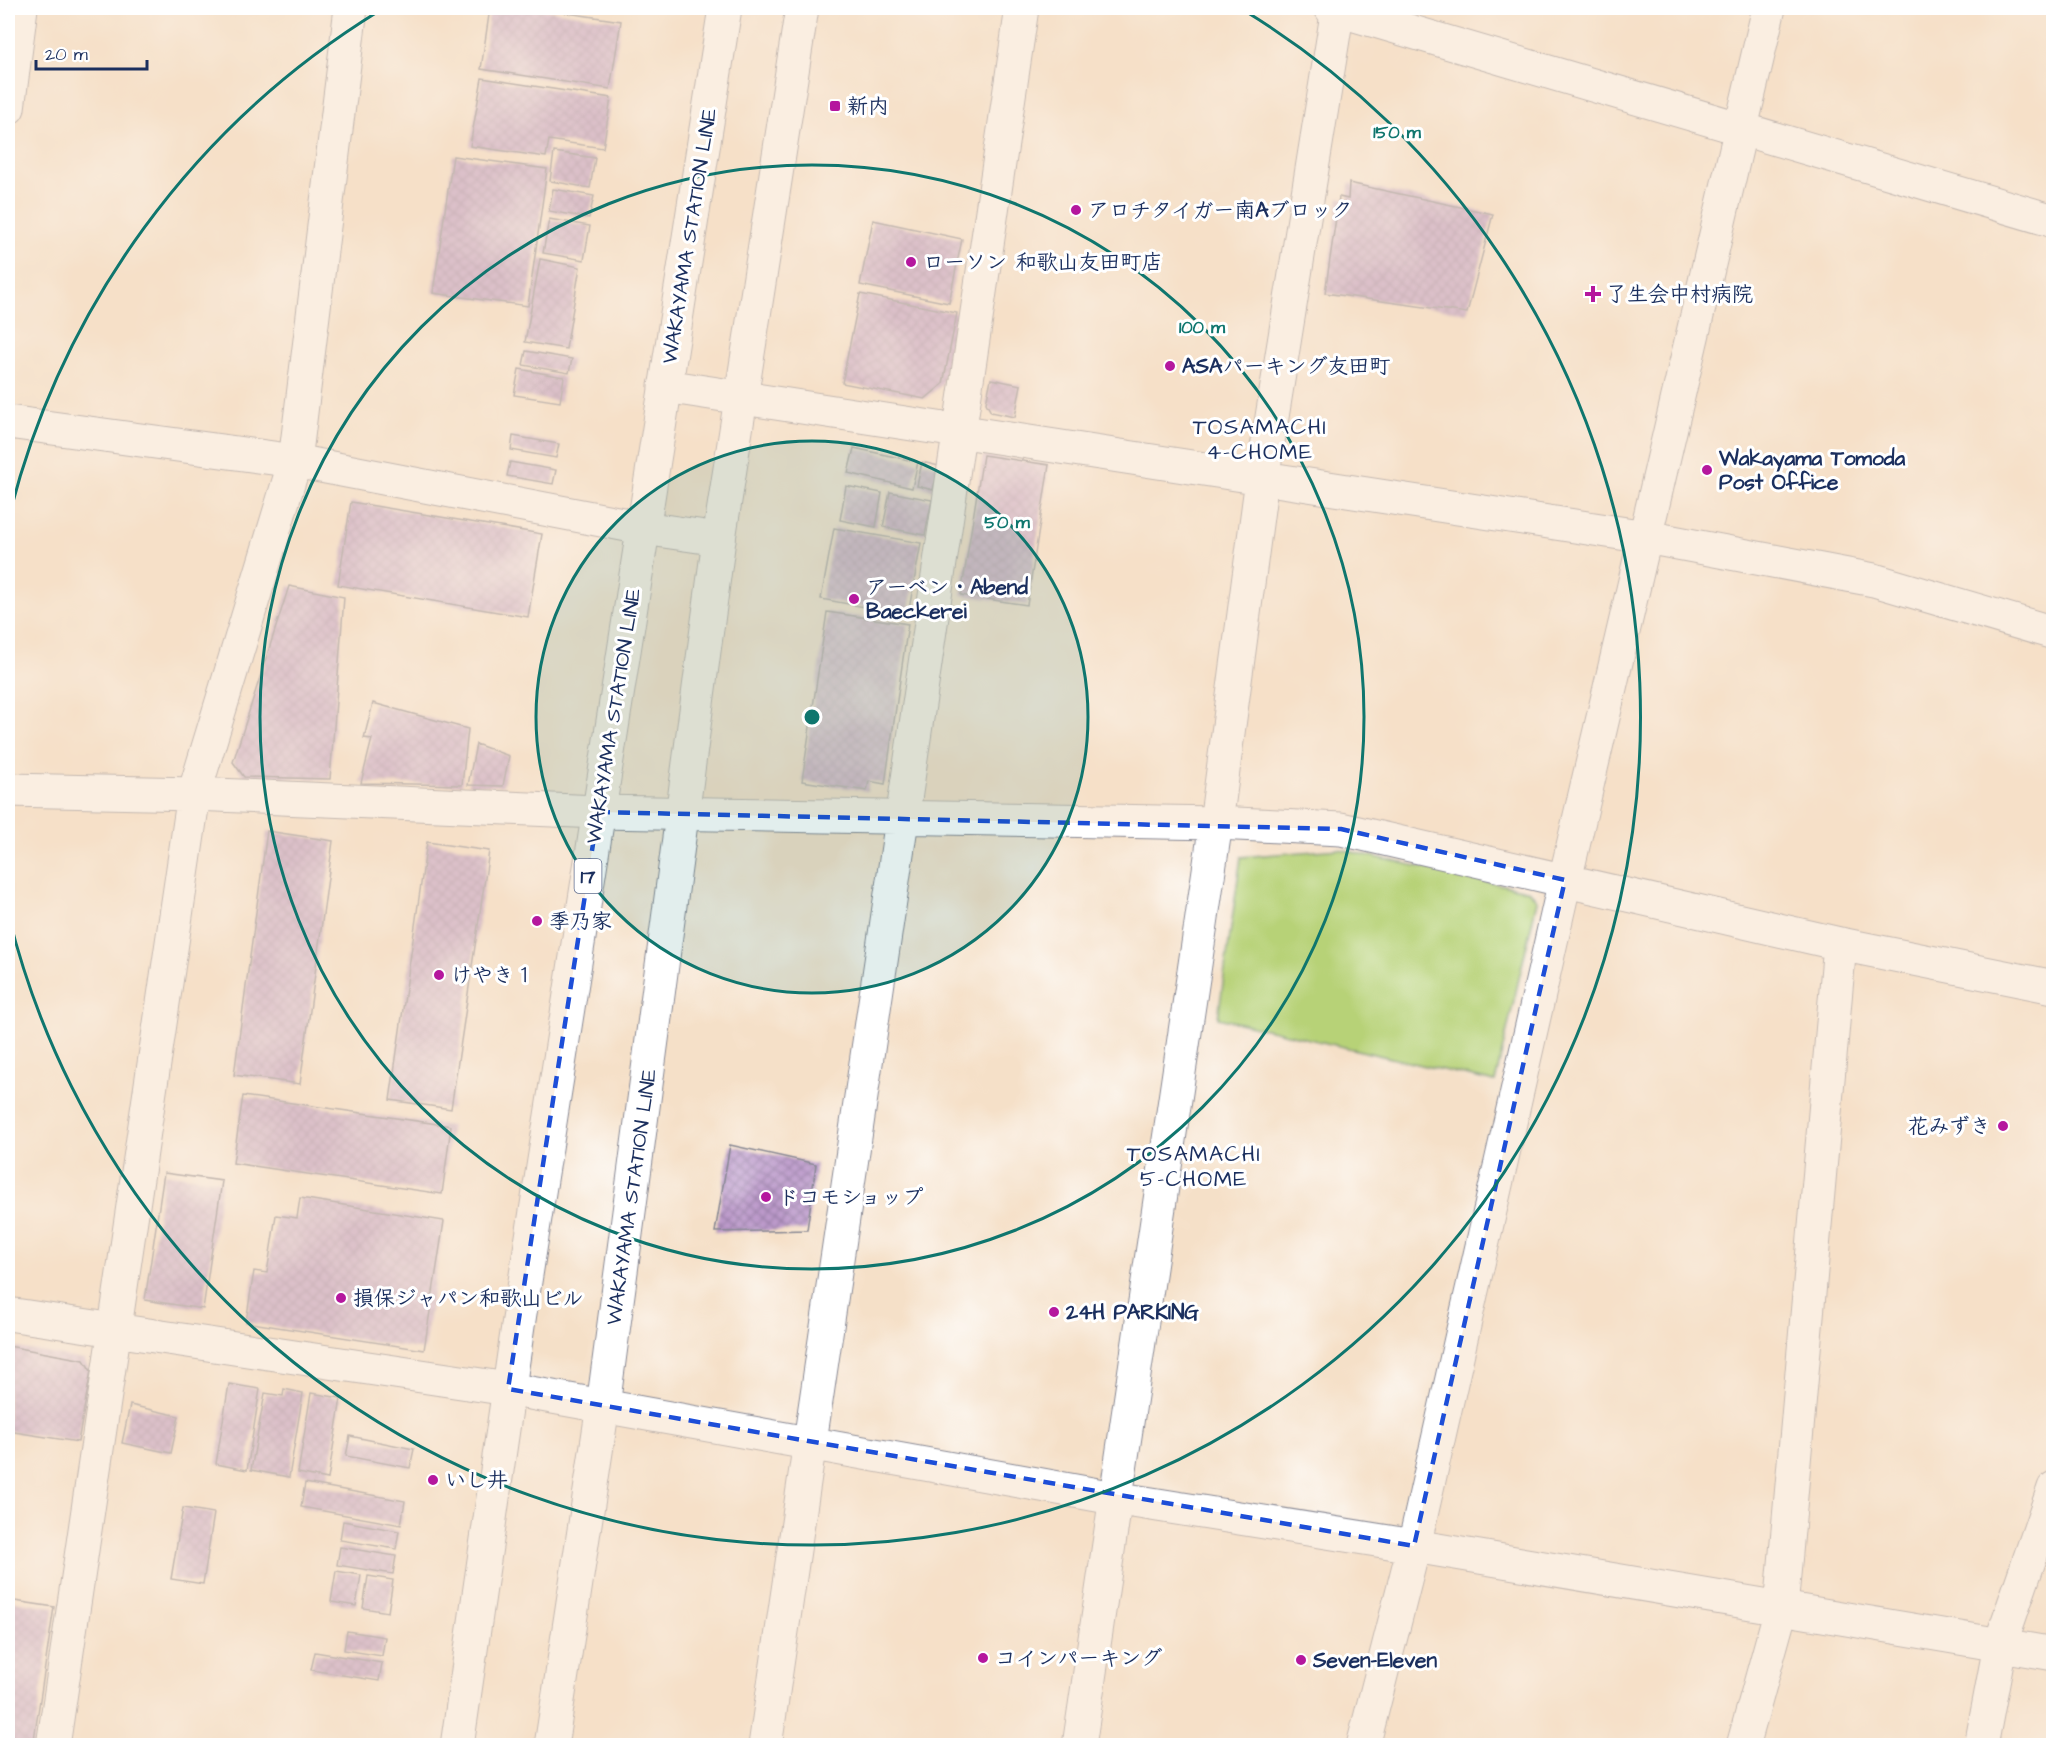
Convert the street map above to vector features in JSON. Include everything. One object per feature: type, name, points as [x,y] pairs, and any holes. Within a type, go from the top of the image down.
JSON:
[{"type":"street","points":[[8,108],[21,8]]},
{"type":"street","points":[[53,1746],[194,794],[295,461],[351,8]]},
{"type":"street","name":"WAKAYAMA STATION LINE","points":[[457,1746],[508,1389],[725,8]]},
{"type":"street","name":"WAKAYAMA STATION LINE","points":[[551,1746],[603,1406],[719,539],[802,8]]},
{"type":"street","points":[[765,1746],[1022,8]]},
{"type":"street","points":[[1079,1746],[1216,823],[1262,479],[1335,8],[2054,221]]},
{"type":"street","points":[[1363,1746],[1414,1546],[1738,128],[1768,8]]},
{"type":"street","points":[[665,386],[1646,537],[1874,580],[2054,633]]},
{"type":"street","points":[[8,422],[295,461],[643,528],[719,539]]},
{"type":"street","points":[[8,790],[194,794],[598,813],[1216,823],[1341,828],[1840,944],[2054,987]]},
{"type":"street","points":[[1743,1746],[1781,1610],[1840,944]]},
{"type":"street","points":[[8,1314],[508,1389],[1114,1498],[1414,1546],[1781,1610],[2054,1653]]},
{"type":"street","points":[[1981,1746],[2000,1645],[2054,1488]]},
{"type":"highlighted area","points":[[598,812],[1341,829],[1565,880],[1414,1546],[508,1389]]},
{"type":"green space","points":[[1339,849],[1530,891],[1537,901],[1495,1082],[1218,1018],[1241,857]]},
{"type":"building","points":[[490,8],[533,8],[621,21],[610,89],[481,69]]},
{"type":"building","points":[[482,78],[611,98],[603,148],[549,140],[546,157],[470,146]]},
{"type":"building","points":[[554,152],[595,158],[590,188],[550,181]]},
{"type":"building","points":[[453,156],[547,169],[528,306],[433,293]]},
{"type":"building","points":[[1349,183],[1493,214],[1467,313],[1325,293],[1339,197],[1348,199]]},
{"type":"building","points":[[553,189],[594,196],[589,218],[549,211]]},
{"type":"building","points":[[549,219],[590,226],[584,260],[543,253]]},
{"type":"building","name":"ローソン 和歌山友田町店","points":[[873,220],[962,239],[949,303],[860,285]]},
{"type":"building","points":[[540,259],[580,267],[566,349],[525,342]]},
{"type":"building","points":[[860,294],[957,313],[943,384],[925,399],[842,383]]},
{"type":"building","points":[[526,351],[572,359],[569,373],[523,365]]},
{"type":"building","points":[[519,369],[564,377],[560,402],[514,395]]},
{"type":"building","points":[[991,379],[1021,385],[1015,417],[991,412],[986,403]]},
{"type":"building","points":[[513,436],[559,444],[556,458],[511,450]]},
{"type":"building","points":[[854,448],[918,462],[912,488],[848,473]]},
{"type":"building","points":[[983,455],[1049,465],[1027,605],[961,595]]},
{"type":"building","points":[[510,462],[556,470],[553,484],[507,476]]},
{"type":"building","points":[[922,462],[939,466],[933,490],[917,486]]},
{"type":"building","points":[[846,486],[882,493],[876,527],[840,520]]},
{"type":"building","points":[[890,492],[932,500],[925,535],[883,527]]},
{"type":"building","points":[[351,502],[542,534],[528,617],[338,585]]},
{"type":"building","points":[[834,528],[921,543],[908,615],[821,599]]},
{"type":"building","points":[[289,586],[344,597],[330,779],[244,777],[233,762]]},
{"type":"building","points":[[827,612],[908,624],[885,784],[869,781],[867,791],[802,781]]},
{"type":"building","points":[[373,703],[468,729],[462,785],[361,783],[372,739],[364,738]]},
{"type":"building","points":[[476,744],[509,756],[503,786],[468,785]]},
{"type":"building","points":[[267,831],[333,841],[300,1084],[234,1075]]},
{"type":"building","name":"けやき１","points":[[427,842],[489,851],[451,1109],[390,1100]]},
{"type":"building","points":[[243,1096],[451,1126],[442,1194],[233,1163]]},
{"type":"building","name":"ドコモショップ","points":[[730,1145],[816,1164],[807,1230],[715,1232]]},
{"type":"building","points":[[164,1173],[222,1181],[203,1309],[145,1300]]},
{"type":"building","name":"損保ジャパン和歌山ビル","points":[[300,1198],[444,1221],[424,1350],[246,1322],[254,1271],[267,1273],[276,1215],[297,1218]]},
{"type":"building","points":[[8,1346],[84,1360],[91,1371],[78,1442],[8,1431]]},
{"type":"building","points":[[229,1384],[260,1389],[247,1470],[216,1464]]},
{"type":"building","points":[[284,1389],[303,1393],[289,1477],[251,1470],[265,1393],[283,1396]]},
{"type":"building","points":[[311,1393],[341,1398],[328,1479],[298,1473]]},
{"type":"building","points":[[130,1405],[179,1416],[171,1453],[122,1443]]},
{"type":"building","points":[[350,1436],[414,1449],[410,1468],[346,1456]]},
{"type":"building","points":[[305,1483],[405,1501],[401,1525],[301,1507]]},
{"type":"building","points":[[183,1508],[214,1513],[203,1584],[171,1579]]},
{"type":"building","points":[[343,1521],[399,1531],[396,1549],[340,1540]]},
{"type":"building","points":[[340,1547],[396,1556],[393,1574],[337,1565]]},
{"type":"building","points":[[336,1571],[361,1575],[356,1606],[331,1602]]},
{"type":"building","points":[[368,1576],[393,1580],[388,1612],[363,1608]]},
{"type":"building","points":[[8,1600],[54,1607],[33,1746],[8,1745]]},
{"type":"building","points":[[347,1631],[385,1637],[382,1656],[344,1650]]},
{"type":"building","points":[[315,1652],[382,1663],[379,1681],[311,1670]]},
{"type":"place","name":"新内","points":[[835,106]]},
{"type":"place","name":"アロチタイガー南Aブロック","points":[[1076,210]]},
{"type":"place","name":"ローソン 和歌山友田町店","points":[[911,262]]},
{"type":"place","name":"了生会中村病院","points":[[1593,294]]},
{"type":"place","name":"ASAパーキング友田町","points":[[1170,366]]},
{"type":"place","name":"Wakayama Tomoda Post Office","points":[[1707,470]]},
{"type":"place","name":"アーベン・Abend Baeckerei","points":[[854,599]]},
{"type":"place","name":"季乃家","points":[[537,921]]},
{"type":"place","name":"けやき１","points":[[439,975]]},
{"type":"place","name":"花みずき","points":[[2003,1126]]},
{"type":"place","name":"ドコモショップ","points":[[766,1197]]},
{"type":"place","name":"損保ジャパン和歌山ビル","points":[[341,1298]]},
{"type":"place","name":"24H PARKING","points":[[1054,1312]]},
{"type":"place","name":"いし井","points":[[433,1480]]},
{"type":"place","name":"コインパーキング","points":[[983,1658]]},
{"type":"place","name":"Seven-Eleven","points":[[1301,1660]]},
{"type":"district","name":"TOSAMACHI 4-CHOME","points":[[1260,438]]},
{"type":"district","name":"TOSAMACHI 5-CHOME","points":[[1194,1166]]}]
